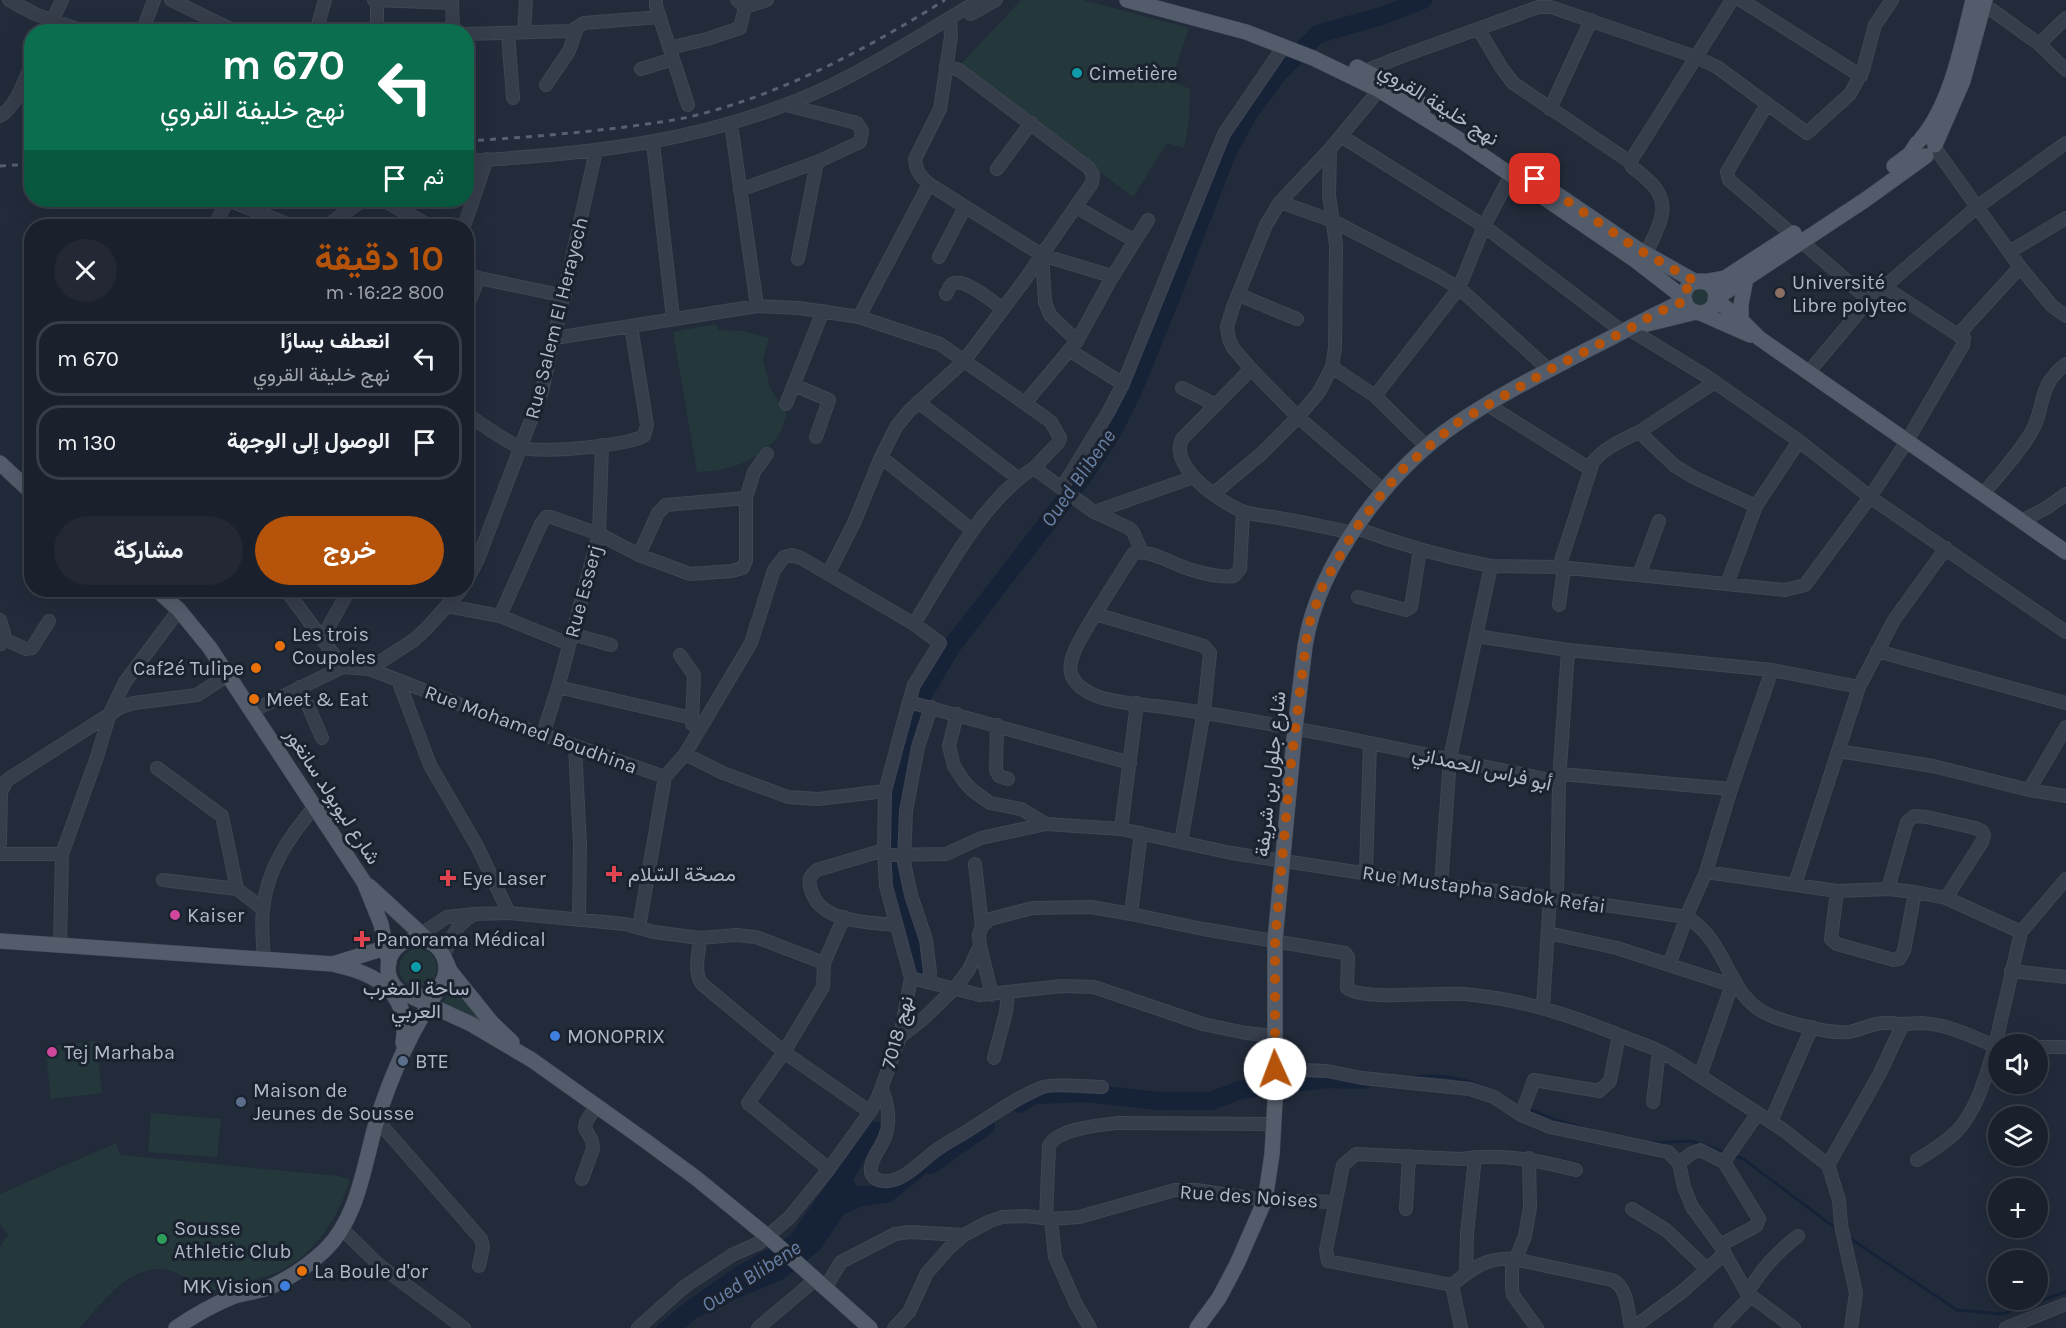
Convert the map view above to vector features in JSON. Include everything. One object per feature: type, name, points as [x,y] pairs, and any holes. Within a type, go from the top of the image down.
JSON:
[{"type":"main road","points":[[1126,0],[1210,21],[1319,55]]},
{"type":"main road","points":[[1160,0],[1247,23],[1289,44]]},
{"type":"main road","points":[[1698,313],[1709,310],[1716,299],[1910,154],[1927,148],[1963,81],[1980,2]]},
{"type":"main road","name":"نهج خليفة القروي","points":[[1319,55],[1365,71],[1382,86],[1635,260],[1684,299]]},
{"type":"main road","name":"نهج خليفة القروي","points":[[1319,55],[1464,131],[1646,254],[1700,282]]},
{"type":"main road","points":[[1759,338],[1689,308],[1684,299],[1687,288],[1700,282],[1725,278],[1796,238]]},
{"type":"main road","points":[[1741,320],[1746,278]]},
{"type":"main road","points":[[1658,312],[1661,301],[1660,280]]},
{"type":"main road","points":[[1700,282],[1713,288],[1716,299],[1759,338],[2066,552]]},
{"type":"main road","name":"شارع جلول بن شريفة","points":[[1200,1327],[1237,1264],[1265,1200],[1274,1124],[1275,940],[1282,860],[1305,646],[1312,612],[1323,585],[1355,530],[1384,491],[1404,468],[1455,424],[1549,370],[1684,299]]},
{"type":"main road","name":"شارع جلول بن شريفة","points":[[1628,329],[1698,313]]},
{"type":"main road","points":[[0,464],[24,486]]},
{"type":"main road","name":"شارع ليوبولد سانغور","points":[[165,597],[179,610],[210,648],[364,882],[379,916],[387,956]]},
{"type":"main road","name":"شارع ليوبولد سانغور","points":[[364,882],[417,940]]},
{"type":"main road","points":[[0,941],[333,964],[387,956],[417,940],[438,947],[450,971],[492,1023],[532,1060]]},
{"type":"main road","points":[[387,956],[388,971],[393,984],[404,994],[471,1024],[532,1060],[696,1178],[771,1239],[870,1328]]},
{"type":"main road","points":[[176,1328],[233,1297],[266,1289],[284,1280],[310,1263],[337,1237],[360,1186],[377,1120],[401,1054],[446,974],[444,957]]},
{"type":"main road","points":[[333,964],[370,975],[381,982],[395,997],[405,1024],[401,1054]]},
{"type":"main road","points":[[410,996],[425,997],[439,988]]},
{"type":"street","points":[[9,0],[46,24]]},
{"type":"street","points":[[50,24],[62,0]]},
{"type":"street","points":[[144,24],[152,0]]},
{"type":"street","points":[[171,0],[220,24]]},
{"type":"street","points":[[318,24],[326,0]]},
{"type":"street","points":[[377,24],[376,0],[452,2],[453,24]]},
{"type":"street","points":[[524,32],[526,0]]},
{"type":"street","points":[[656,0],[688,105]]},
{"type":"street","points":[[641,69],[671,53],[740,27],[741,3],[767,0]]},
{"type":"street","points":[[474,160],[596,151],[653,143],[731,124],[786,105],[872,64],[980,0]]},
{"type":"street","points":[[950,19],[969,15],[996,0]]},
{"type":"street","points":[[1630,162],[1732,0]]},
{"type":"street","points":[[1741,0],[1861,76]]},
{"type":"street","points":[[1365,71],[1479,30],[1544,3],[1696,57],[1717,68],[1807,133],[1850,94],[1861,76],[1875,25],[1892,0]]},
{"type":"street","points":[[1980,2],[2039,44],[2066,70]]},
{"type":"street","points":[[474,34],[571,31],[584,23],[660,18]]},
{"type":"street","points":[[2039,44],[2066,18]]},
{"type":"street","points":[[950,19],[951,36],[940,109],[915,159],[920,176],[929,184],[1042,255],[1108,275],[1111,279]]},
{"type":"street","points":[[1550,109],[1591,20]]},
{"type":"street","points":[[546,85],[569,51],[577,28]]},
{"type":"street","points":[[1479,30],[1513,83],[1630,162],[1632,167],[1660,192],[1662,215],[1646,254]]},
{"type":"street","points":[[508,33],[513,98]]},
{"type":"street","points":[[1064,489],[1123,384],[1224,134],[1289,44]]},
{"type":"street","points":[[828,574],[854,523],[896,427],[918,402],[964,361],[1092,183],[1093,175],[1089,168],[959,70],[946,66]]},
{"type":"street","points":[[0,116],[15,101],[24,81]]},
{"type":"street","points":[[1382,86],[1330,149],[1280,202],[1266,225],[1227,327],[1233,348],[1251,369],[1298,417],[1384,491]]},
{"type":"street","points":[[1767,104],[1727,172],[1729,180],[1869,300]]},
{"type":"street","points":[[740,190],[817,162],[860,142],[862,131],[857,123],[786,105]]},
{"type":"street","points":[[997,169],[1031,123]]},
{"type":"street","points":[[731,124],[757,306]]},
{"type":"street","points":[[1341,136],[1484,226],[1628,329],[1714,382],[1799,441],[1870,497],[2066,632]]},
{"type":"street","points":[[653,143],[673,318]]},
{"type":"street","points":[[1808,373],[1883,286],[1977,207],[2066,143]]},
{"type":"street","points":[[1927,148],[1949,168],[2020,267],[2052,306],[2066,316]]},
{"type":"street","points":[[1213,494],[1261,453],[1298,417],[1319,392],[1332,367],[1335,348],[1336,245],[1329,195],[1330,149]]},
{"type":"street","name":"Rue Salem El Herayech","points":[[474,567],[542,391],[596,151]]},
{"type":"street","points":[[474,197],[487,159]]},
{"type":"street","points":[[798,259],[817,162]]},
{"type":"street","points":[[1376,396],[1459,288],[1484,226],[1511,175]]},
{"type":"street","points":[[859,317],[929,184]]},
{"type":"street","points":[[1280,202],[1333,221],[1459,288],[1549,370]]},
{"type":"street","points":[[245,207],[275,219]]},
{"type":"street","points":[[336,219],[353,207]]},
{"type":"street","points":[[396,207],[417,219]]},
{"type":"street","points":[[939,256],[965,207]]},
{"type":"street","points":[[1076,207],[1135,241]]},
{"type":"street","points":[[2009,252],[2066,218]]},
{"type":"street","points":[[1025,403],[1073,345],[1148,220]]},
{"type":"street","points":[[1042,255],[1044,302],[1050,315],[1073,345],[1123,384]]},
{"type":"street","points":[[1958,335],[2020,267]]},
{"type":"street","points":[[474,276],[565,296]]},
{"type":"street","points":[[474,290],[479,278]]},
{"type":"street","points":[[946,294],[951,285],[958,282],[966,284],[1003,309]]},
{"type":"street","points":[[1251,369],[1182,439],[1180,444],[1180,458],[1194,477],[1213,494],[1243,512],[1355,530],[1420,550],[1491,566],[1562,567],[1785,590],[1805,585],[1870,497],[1907,441],[1963,345],[1964,338],[1883,286]]},
{"type":"street","points":[[1239,294],[1297,319]]},
{"type":"street","points":[[555,338],[757,306],[799,308],[859,317],[934,341],[950,349],[1051,422],[1060,438],[1034,468],[1018,478],[972,530],[914,624],[801,558],[792,555],[778,562],[752,643],[688,750],[665,777],[639,927]]},
{"type":"street","points":[[786,404],[823,311]]},
{"type":"street","points":[[474,419],[521,447],[537,450],[602,445],[644,436],[647,425],[631,326]]},
{"type":"street","points":[[1983,494],[2029,436],[2037,422],[2045,387],[2055,372],[2066,364]]},
{"type":"street","points":[[1332,367],[1376,396],[1427,447]]},
{"type":"street","points":[[1559,605],[1562,567],[1590,469],[1599,455],[1639,432],[1714,382]]},
{"type":"street","points":[[794,385],[830,400],[816,437]]},
{"type":"street","points":[[1182,388],[1216,405]]},
{"type":"street","points":[[918,402],[1018,478]]},
{"type":"street","points":[[1488,405],[1590,469]]},
{"type":"street","points":[[1639,432],[1675,466],[1695,478],[1756,506]]},
{"type":"street","points":[[1727,584],[1756,506],[1799,441]]},
{"type":"street","name":"Rue Esserj","points":[[543,734],[599,534],[602,445]]},
{"type":"street","points":[[500,616],[543,520],[551,517],[599,534],[639,555],[690,574],[743,568],[746,560],[746,498],[754,472],[767,454]]},
{"type":"street","points":[[881,457],[972,530]]},
{"type":"street","points":[[1034,468],[1094,512],[1129,528],[1142,552]]},
{"type":"street","points":[[1094,512],[1194,477]]},
{"type":"street","points":[[2022,521],[2066,494]]},
{"type":"street","points":[[639,555],[658,513],[666,505],[746,498]]},
{"type":"street","points":[[1181,842],[1204,711],[1210,653],[1208,649],[1095,615],[1133,554],[1142,552],[1191,570],[1224,577],[1234,576],[1240,569],[1243,512]]},
{"type":"street","points":[[1639,575],[1659,521]]},
{"type":"street","points":[[1795,884],[1859,687],[1893,620],[1946,548]]},
{"type":"street","points":[[1358,597],[1406,610],[1411,607],[1414,600],[1420,550]]},
{"type":"street","points":[[1442,885],[1450,758],[1491,566]]},
{"type":"street","points":[[290,597],[343,668]]},
{"type":"street","points":[[320,635],[328,628],[345,597]]},
{"type":"street","points":[[252,711],[343,668],[369,669],[414,640],[455,597]]},
{"type":"street","points":[[447,606],[500,616],[570,639],[611,645]]},
{"type":"street","points":[[60,944],[62,854],[97,757],[110,713],[125,682],[179,610]]},
{"type":"street","name":"أبو فراس الحمداني","points":[[1095,615],[1073,654],[1070,667],[1072,677],[1084,690],[1093,695],[1137,704],[1204,711],[1559,778],[1553,898],[1548,933],[1544,1007]]},
{"type":"street","points":[[0,620],[4,634],[2,642],[26,649],[32,648],[49,621]]},
{"type":"street","name":"نهج 7018","points":[[638,1328],[684,1287],[732,1255],[771,1239],[829,1169],[870,1112],[882,1089],[900,1037],[911,978],[886,886],[885,791],[914,685],[940,643],[914,624]]},
{"type":"street","points":[[1476,636],[1568,650],[1772,670],[1859,687]]},
{"type":"street","points":[[1568,650],[1559,778],[1731,789]]},
{"type":"street","points":[[1877,651],[2066,703]]},
{"type":"street","points":[[680,655],[694,675],[688,750]]},
{"type":"street","name":"Rue Mohamed Boudhina","points":[[369,669],[479,712],[665,777]]},
{"type":"street","points":[[1669,965],[1706,872],[1731,789],[1772,670]]},
{"type":"street","points":[[0,843],[1,788],[11,777],[110,713],[134,704],[197,695],[228,675]]},
{"type":"street","points":[[398,680],[430,765],[477,846],[509,913]]},
{"type":"street","points":[[300,687],[322,738]]},
{"type":"street","points":[[558,687],[692,718]]},
{"type":"street","points":[[911,702],[1130,763]]},
{"type":"street","points":[[1121,829],[1137,704]]},
{"type":"street","points":[[928,706],[906,811],[904,855],[910,895],[926,940],[930,972],[928,982]]},
{"type":"street","points":[[957,714],[949,746],[954,766],[963,780],[990,803],[1021,809],[1046,824]]},
{"type":"street","points":[[997,725],[996,770],[999,776],[1008,779]]},
{"type":"street","points":[[2029,790],[2066,727]]},
{"type":"street","points":[[1365,872],[1370,743]]},
{"type":"street","points":[[575,747],[580,844],[579,920]]},
{"type":"street","points":[[688,750],[723,773],[788,797],[818,799],[885,791]]},
{"type":"street","points":[[1838,751],[1933,766],[2029,790],[2066,796]]},
{"type":"street","points":[[157,768],[222,816],[237,889]]},
{"type":"street","points":[[264,960],[263,909],[271,873],[279,854],[296,828],[315,806]]},
{"type":"street","points":[[1888,889],[1907,822],[1914,816],[1928,817],[1975,828],[1982,831],[1984,835],[1982,842],[1946,898]]},
{"type":"street","points":[[896,925],[844,917],[820,907],[813,898],[808,882],[812,874],[817,870],[885,853],[946,854],[981,838],[1046,824]]},
{"type":"street","name":"Rue Mustapha Sadok Refai","points":[[1046,824],[1121,829],[1231,853],[1442,885],[1687,917]]},
{"type":"street","points":[[1131,914],[1141,833]]},
{"type":"street","points":[[0,854],[62,854]]},
{"type":"street","points":[[975,864],[982,926],[979,935],[980,946],[992,995]]},
{"type":"street","points":[[1706,872],[1837,891],[1888,889],[1915,892],[1946,898],[2020,932]]},
{"type":"street","points":[[1999,1034],[2020,932],[2066,879]]},
{"type":"street","points":[[163,880],[237,889],[263,909]]},
{"type":"street","points":[[1837,891],[1831,939],[1837,944],[1894,960],[1899,959],[1904,951],[1915,892]]},
{"type":"street","points":[[982,926],[990,919],[1033,908],[1090,907],[1203,929],[1275,940],[1345,953],[1348,957],[1347,988],[1354,992],[1370,995],[1460,993],[1509,999],[1584,1020],[1659,1051],[1771,1121],[1828,1165],[1839,1200],[1841,1225],[1856,1293],[1851,1328]]},
{"type":"street","points":[[417,940],[447,917],[509,913],[639,927],[654,932],[700,938],[736,935],[756,937],[824,963]]},
{"type":"street","points":[[444,957],[455,931],[464,920],[474,914]]},
{"type":"street","points":[[829,1169],[748,1103],[784,1052],[823,987],[824,963],[844,917]]},
{"type":"street","points":[[1687,917],[1713,939],[1732,982],[1760,1011],[1771,1016],[1834,1032],[1849,1032],[1884,1022],[1922,1023],[1953,1028],[1988,1042]]},
{"type":"street","points":[[1548,933],[1617,948],[1732,982]]},
{"type":"street","points":[[700,938],[697,970],[702,984],[784,1052],[870,1112]]},
{"type":"street","points":[[900,1037],[923,1019],[954,989],[968,970],[980,946]]},
{"type":"street","points":[[2011,971],[2066,977]]},
{"type":"street","points":[[911,978],[980,995],[1062,986],[1094,987],[1203,1024],[1274,1036]]},
{"type":"street","points":[[1700,1076],[1732,982]]},
{"type":"street","points":[[994,1058],[1006,1012],[1008,993]]},
{"type":"street","points":[[1828,1165],[1879,1075],[1903,1024]]},
{"type":"street","points":[[1771,1121],[1812,1027]]},
{"type":"street","points":[[1521,1115],[1534,1080],[1599,1091],[1610,1081],[1619,1035]]},
{"type":"street","points":[[2048,1047],[2066,1047]]},
{"type":"street","points":[[1653,1102],[1659,1051]]},
{"type":"street","points":[[1275,1073],[1327,1071],[1362,1078],[1470,1089],[1494,1097],[1521,1115],[1550,1127],[1668,1152],[1679,1163],[1684,1187],[1692,1207],[1723,1249],[1749,1295],[1794,1328]]},
{"type":"street","points":[[1917,1160],[1956,1132],[1977,1101],[1988,1071]]},
{"type":"street","points":[[882,1089],[888,1103],[888,1123],[886,1137],[873,1160],[871,1171],[873,1176],[879,1180],[888,1181],[906,1174],[940,1147],[1006,1105],[1045,1086],[1102,1087]]},
{"type":"street","points":[[582,1179],[593,1149],[592,1141],[585,1128],[586,1122],[596,1106]]},
{"type":"street","points":[[1724,1162],[1758,1113]]},
{"type":"street","points":[[377,1120],[481,1239],[483,1247],[479,1266]]},
{"type":"street","points":[[1090,1328],[1076,1304],[1055,1257],[1048,1219],[1048,1150],[1056,1136],[1100,1125],[1118,1124],[1274,1124]]},
{"type":"street","points":[[1576,1170],[1529,1158],[1461,1159],[1356,1154],[1343,1165],[1326,1250],[1328,1261],[1452,1285],[1477,1266],[1498,1258],[1514,1259],[1616,1282],[1624,1293],[1632,1328],[1683,1292],[1707,1269],[1723,1249],[1756,1226],[1759,1219],[1724,1162],[1700,1150],[1679,1163]]},
{"type":"street","points":[[1406,1209],[1408,1156]]},
{"type":"street","points":[[1466,1274],[1467,1234],[1475,1157]]},
{"type":"street","points":[[1529,1158],[1530,1207],[1525,1236],[1512,1268],[1513,1295],[1537,1328]]},
{"type":"street","name":"Rue des Noises","points":[[894,1328],[909,1312],[927,1273],[964,1235],[1002,1217],[1026,1216],[1048,1219],[1079,1217],[1175,1190],[1196,1190],[1265,1200],[1336,1202]]},
{"type":"street","points":[[1632,1209],[1666,1230],[1707,1269]]},
{"type":"street","points":[[341,1228],[379,1265],[464,1328]]},
{"type":"street","points":[[758,1328],[816,1279],[841,1262],[895,1234],[909,1232],[964,1235]]},
{"type":"street","points":[[1720,1328],[1749,1295],[1761,1271],[1776,1253],[1798,1236]]},
{"type":"street","points":[[1452,1285],[1461,1328]]},
{"type":"street","points":[[2006,1328],[2066,1304]]},
{"type":"green space","points":[[1021,0],[1083,0],[1189,28],[1171,81],[1190,89],[1189,120],[1184,148],[1167,143],[1133,197],[960,65]]},
{"type":"green space","points":[[1696,289],[1704,289],[1709,294],[1707,305],[1696,307],[1691,302],[1691,294]]},
{"type":"green space","points":[[716,324],[718,330],[743,331],[769,338],[763,359],[770,388],[787,414],[778,436],[762,452],[731,467],[697,472],[673,332]]},
{"type":"green space","points":[[418,949],[432,954],[437,968],[432,982],[418,987],[404,982],[399,968],[404,954]]},
{"type":"green space","points":[[455,985],[490,1029],[442,1004]]},
{"type":"green space","points":[[96,1041],[102,1093],[51,1099],[45,1047]]},
{"type":"green space","points":[[151,1113],[221,1119],[217,1157],[148,1152]]},
{"type":"green space","name":"Sousse Athletic Club","points":[[116,1143],[120,1155],[350,1179],[339,1208],[321,1236],[298,1260],[270,1275],[199,1296],[182,1275],[168,1270],[154,1269],[141,1272],[118,1287],[79,1328],[0,1328],[0,1247],[8,1235],[0,1224],[0,1194]]},
{"type":"water","points":[[872,1121],[884,1123],[853,1181],[857,1186],[886,1186],[945,1147],[950,1154],[891,1202],[863,1206],[844,1214],[820,1250],[782,1280],[697,1318],[685,1328],[655,1328],[683,1304],[737,1266],[790,1236]]},
{"type":"waterway","name":"Oued Blibene","points":[[921,970],[917,936],[900,885],[896,812],[899,783],[923,695],[952,646],[1085,474],[1114,429],[1132,393],[1227,153],[1249,113],[1277,75],[1318,34],[1385,15],[1423,0]]},
{"type":"waterway","points":[[1413,1077],[1451,1077],[1487,1089]]},
{"type":"waterway","points":[[1019,1104],[1033,1095],[1087,1093],[1158,1101],[1211,1101],[1240,1090],[1326,1079],[1364,1080]]},
{"type":"waterway","points":[[1526,1108],[1555,1120],[1590,1130]]},
{"type":"waterway","points":[[930,1165],[986,1126]]},
{"type":"waterway","points":[[1649,1143],[1691,1141],[1727,1153]]},
{"type":"waterway","points":[[1733,1156],[1742,1158],[1838,1230]]},
{"type":"waterway","points":[[1848,1237],[1957,1310],[2002,1314],[2066,1292]]},
{"type":"railway","points":[[474,140],[617,128],[680,119],[723,108],[822,69],[945,0]]},
{"type":"railway","points":[[0,166],[24,164]]},
{"type":"place","name":"Cimetière","points":[[1077,73]]},
{"type":"place","name":"Université Libre polytec","points":[[1780,293]]},
{"type":"place","name":"Les trois Coupoles","points":[[280,646]]},
{"type":"place","name":"Caf2é Tulipe","points":[[256,668]]},
{"type":"place","name":"Meet & Eat","points":[[254,699]]},
{"type":"place","name":"مصحّة السّلام","points":[[614,874]]},
{"type":"place","name":"Eye Laser","points":[[448,878]]},
{"type":"place","name":"Kaiser","points":[[175,915]]},
{"type":"place","name":"Panorama Médical","points":[[362,939]]},
{"type":"place","name":"ساحة المغرب العربي","points":[[416,967]]},
{"type":"place","name":"MONOPRIX","points":[[555,1036]]},
{"type":"place","name":"Tej Marhaba","points":[[52,1052]]},
{"type":"place","name":"BTE","points":[[403,1061]]},
{"type":"place","name":"Maison de Jeunes de Sousse","points":[[241,1102]]},
{"type":"place","name":"Sousse Athletic Club","points":[[162,1239]]},
{"type":"place","name":"La Boule d'or","points":[[302,1271]]},
{"type":"place","name":"MK Vision","points":[[285,1286]]},
{"type":"route","points":[[1275,1069],[1275,940],[1290,772],[1308,627],[1323,585],[1356,528],[1384,491],[1404,468],[1455,424],[1549,370],[1658,312],[1685,301],[1687,288],[1696,282],[1636,248],[1535,179]]}]
